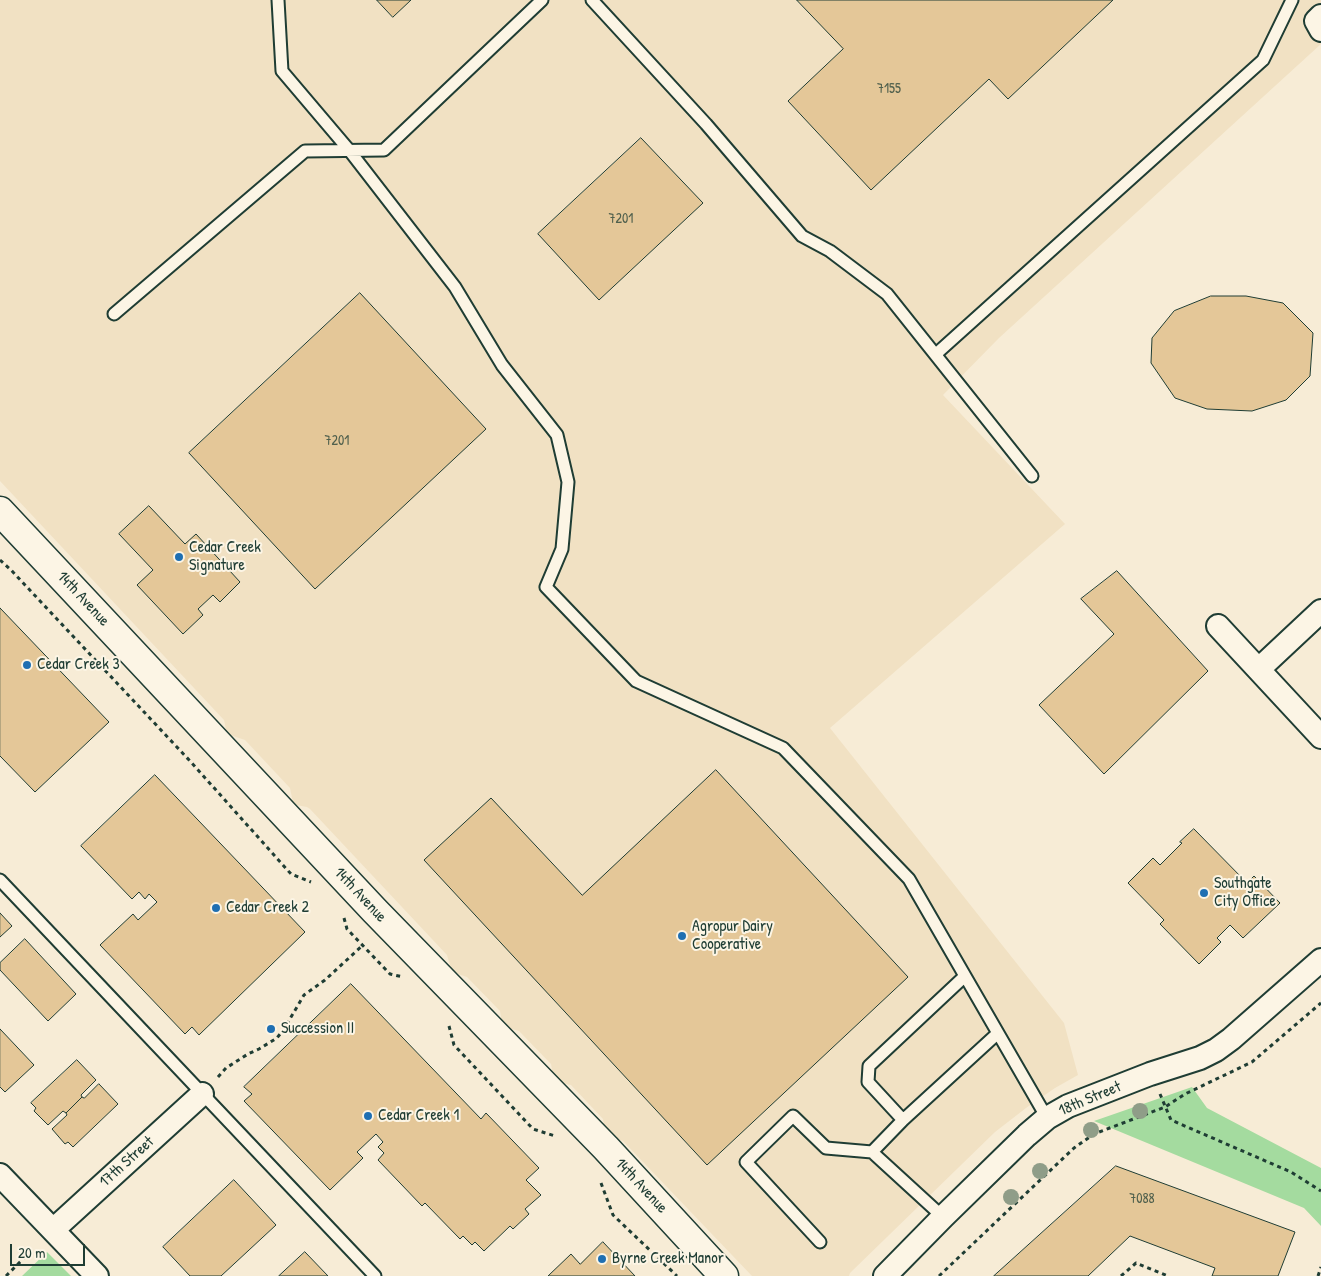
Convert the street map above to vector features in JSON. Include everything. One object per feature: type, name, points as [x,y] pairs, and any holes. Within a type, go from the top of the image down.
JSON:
[{"type":"street","name":"14th Avenue","points":[[0,510],[368,904],[606,1148],[724,1276]]},
{"type":"street","points":[[1259,669],[1321,611]]},
{"type":"street","points":[[1218,626],[1321,737]]},
{"type":"street","name":"18th Street","points":[[885,1276],[1027,1135],[1047,1118],[1068,1106],[1150,1074],[1200,1058],[1216,1050],[1321,960]]},
{"type":"street","name":"17th Street","points":[[52,1230],[202,1094]]},
{"type":"street","points":[[0,1175],[97,1276]]},
{"type":"lane","points":[[278,0],[282,71],[349,150],[455,287],[502,364],[557,435],[568,482],[562,549],[546,587],[636,681],[783,748],[909,879],[1047,1118]]},
{"type":"lane","points":[[114,314],[305,151],[384,150],[542,0]]},
{"type":"lane","points":[[592,0],[706,124],[802,236],[830,251],[887,294],[1032,476]]},
{"type":"lane","points":[[936,354],[1263,60],[1292,0]]},
{"type":"lane","points":[[0,880],[375,1276]]},
{"type":"lane","points":[[903,1120],[868,1082],[869,1066],[965,976]]},
{"type":"lane","points":[[872,1152],[903,1120],[998,1033]]},
{"type":"lane","points":[[820,1242],[746,1162],[793,1116],[826,1148],[872,1152],[942,1218]]},
{"type":"path","points":[[0,560],[190,761],[291,874],[314,884]]},
{"type":"path","points":[[342,910],[347,929],[390,974],[408,978]]},
{"type":"path","points":[[202,1094],[226,1068],[277,1038],[304,995],[325,980],[363,945]]},
{"type":"path","points":[[448,1022],[454,1046],[533,1129],[554,1135],[561,1142]]},
{"type":"path","points":[[939,1276],[1074,1148],[1094,1134],[1166,1107],[1171,1120],[1291,1172],[1321,1191]]},
{"type":"path","points":[[601,1182],[613,1215],[677,1276]]},
{"type":"path","points":[[6,1276],[32,1250]]},
{"type":"path","points":[[1121,1276],[1136,1263],[1168,1276]]},
{"type":"path","points":[[1318,1276],[1321,1266]]},
{"type":"shaded area","points":[[0,0],[1321,0],[1321,44],[999,338],[943,395],[1065,524],[830,728],[1064,1023],[1078,1075],[1055,1088],[995,1132],[849,1276],[752,1276],[623,1141],[605,1132],[603,1119],[571,1085],[560,1083],[553,1076],[551,1064],[519,1031],[508,1028],[502,1023],[500,1011],[467,977],[452,972],[447,955],[310,809],[293,803],[290,788],[245,740],[227,734],[224,720],[0,481]]},
{"type":"green space","points":[[1192,1087],[1207,1108],[1321,1168],[1321,1226],[1304,1208],[1094,1121]]},
{"type":"green space","points":[[47,1252],[71,1276],[22,1276]]},
{"type":"building","points":[[377,0],[411,0],[393,17]]},
{"type":"building","points":[[797,0],[1113,0],[1008,99],[989,79],[871,190],[788,101],[843,49]]},
{"type":"building","points":[[641,138],[703,203],[599,300],[538,234]]},
{"type":"building","points":[[360,293],[486,429],[315,589],[189,453]]},
{"type":"building","points":[[1211,296],[1246,296],[1283,303],[1313,333],[1310,376],[1286,400],[1252,411],[1207,409],[1175,398],[1151,363],[1152,338],[1174,311]]},
{"type":"building","name":"Cedar Creek Signature","points":[[149,506],[185,544],[196,534],[240,582],[220,602],[213,595],[198,609],[203,615],[183,634],[137,585],[153,570],[119,534]]},
{"type":"building","points":[[1117,571],[1208,671],[1104,774],[1039,705],[1114,634],[1081,599]]},
{"type":"building","name":"Cedar Creek 3","points":[[0,608],[109,722],[35,792],[0,756]]},
{"type":"building","name":"Agropur Dairy Cooperative","points":[[716,770],[908,977],[707,1165],[424,860],[491,798],[582,895]]},
{"type":"building","name":"Cedar Creek 2","points":[[155,775],[305,932],[199,1035],[192,1027],[185,1034],[100,945],[133,914],[138,920],[157,902],[149,894],[145,899],[139,892],[132,899],[81,846]]},
{"type":"building","name":"Southgate City Office","points":[[1194,829],[1247,883],[1254,876],[1280,903],[1243,938],[1230,925],[1217,938],[1221,942],[1199,964],[1160,924],[1164,920],[1128,883],[1153,858],[1160,865]]},
{"type":"building","points":[[0,913],[12,926],[0,937]]},
{"type":"building","points":[[25,939],[76,994],[48,1021],[0,970],[0,963]]},
{"type":"building","name":"Cedar Creek 1","points":[[351,984],[481,1119],[486,1113],[539,1168],[526,1180],[541,1195],[525,1209],[529,1214],[513,1229],[510,1226],[484,1251],[475,1242],[472,1245],[463,1236],[460,1239],[425,1203],[422,1206],[378,1160],[384,1153],[378,1147],[383,1142],[376,1134],[357,1152],[363,1158],[330,1190],[244,1101],[252,1094],[244,1087]]},
{"type":"building","points":[[0,1029],[34,1065],[5,1092],[0,1087]]},
{"type":"building","points":[[77,1060],[96,1080],[66,1113],[63,1111],[48,1125],[34,1111],[36,1108],[31,1103]]},
{"type":"building","points":[[99,1084],[118,1104],[73,1147],[68,1142],[65,1144],[52,1129],[82,1097],[84,1098]]},
{"type":"building","points":[[1116,1166],[1295,1232],[1278,1276],[1212,1276],[1215,1268],[1130,1236],[1088,1276],[994,1276]]},
{"type":"building","points":[[234,1180],[276,1225],[221,1276],[190,1276],[163,1247]]},
{"type":"building","name":"Byrne Creek Manor","points":[[603,1242],[635,1276],[548,1276],[571,1254],[580,1264]]},
{"type":"building","points":[[305,1252],[328,1276],[279,1276]]},
{"type":"place","name":"Cedar Creek Signature","points":[[179,557]]},
{"type":"place","name":"Cedar Creek 3","points":[[27,665]]},
{"type":"place","name":"Southgate City Office","points":[[1204,893]]},
{"type":"place","name":"Cedar Creek 2","points":[[216,908]]},
{"type":"place","name":"Agropur Dairy Cooperative","points":[[682,936]]},
{"type":"place","name":"Succession II","points":[[271,1029]]},
{"type":"place","name":"Cedar Creek 1","points":[[368,1116]]},
{"type":"place","name":"Byrne Creek Manor","points":[[602,1259]]}]
